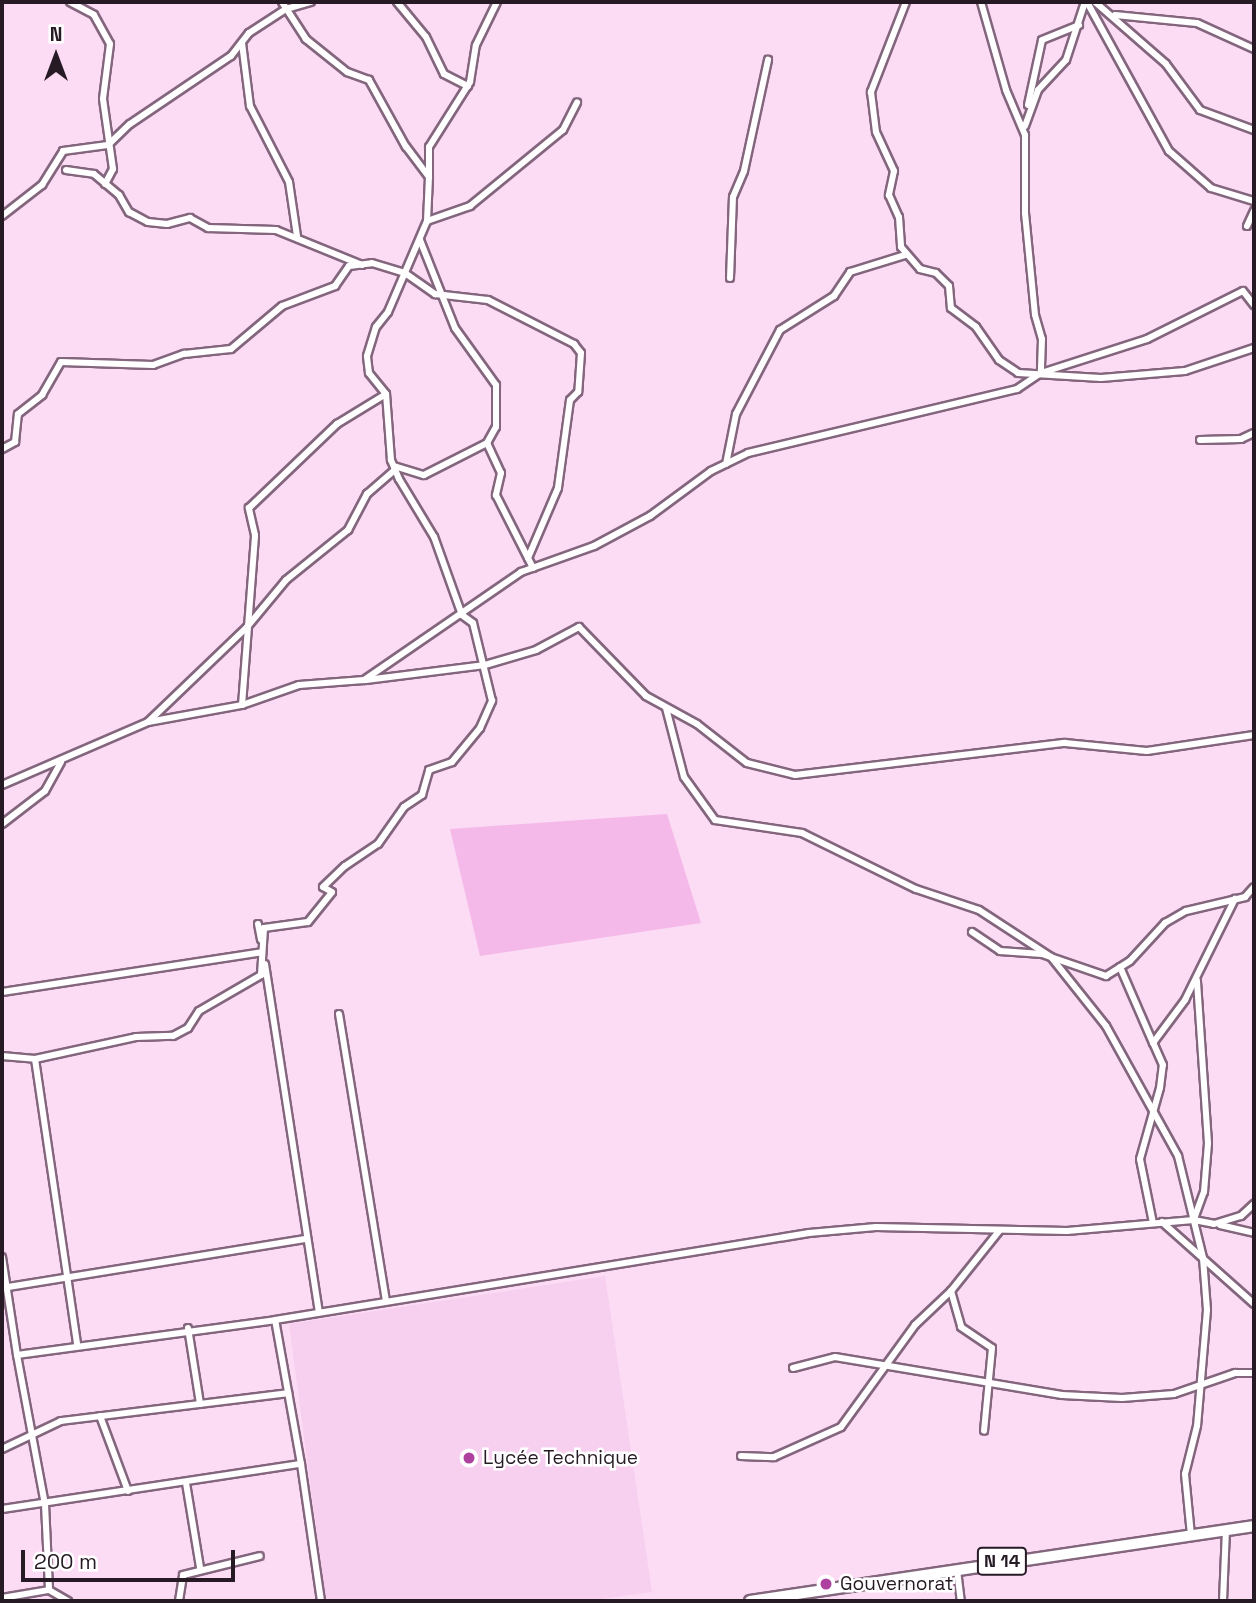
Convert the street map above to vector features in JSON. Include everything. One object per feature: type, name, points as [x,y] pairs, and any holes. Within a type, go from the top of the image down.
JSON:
[{"type":"main road","name":"N 14","points":[[750,1601],[1254,1525]]},
{"type":"street","points":[[70,2],[94,15],[110,44],[103,99],[113,169],[105,184]]},
{"type":"street","points":[[282,2],[306,39],[347,72],[369,80],[406,147],[429,177]]},
{"type":"street","points":[[2,216],[42,185],[64,151],[108,145],[130,124],[231,56],[242,42],[286,9],[311,2]]},
{"type":"street","points":[[397,2],[426,37],[444,74],[468,86]]},
{"type":"street","points":[[2,1056],[35,1059],[136,1037],[173,1036],[188,1028],[199,1011],[261,975],[264,928],[308,922],[332,892],[323,887],[345,866],[378,844],[404,807],[422,795],[429,770],[452,762],[480,728],[492,701],[473,623],[462,615],[439,548],[395,468],[386,394],[369,373],[367,356],[376,327],[405,273],[428,220],[429,147],[468,86],[476,45],[497,2]]},
{"type":"street","points":[[906,2],[871,92],[876,132],[894,170],[889,195],[905,255],[949,286],[951,308],[976,327],[999,360],[1018,373],[1101,378],[1185,371],[1254,348]]},
{"type":"street","points":[[981,2],[1006,90],[1024,131]]},
{"type":"street","points":[[1028,114],[1038,90],[1066,60],[1086,2]]},
{"type":"street","points":[[1086,2],[1169,151],[1211,188],[1254,201]]},
{"type":"street","points":[[1100,3],[1166,64],[1200,110],[1254,130]]},
{"type":"street","points":[[1112,14],[1196,23],[1254,49]]},
{"type":"street","points":[[1041,373],[1042,338],[1035,315],[1025,213],[1024,131],[1042,40],[1079,25]]},
{"type":"street","points":[[242,42],[250,106],[289,182],[297,236]]},
{"type":"street","points":[[730,278],[733,197],[744,171],[768,60]]},
{"type":"street","points":[[428,220],[470,206],[563,130],[577,102]]},
{"type":"street","points":[[66,170],[94,174],[129,212],[148,222],[167,224],[190,218],[208,228],[245,226],[297,236],[362,265],[405,273],[435,294],[488,300],[574,344],[581,353],[578,392],[570,400],[558,488],[528,558]]},
{"type":"street","points":[[1247,226],[1254,211]]},
{"type":"street","points":[[395,468],[425,475],[487,443],[496,427],[496,385],[467,350],[420,240]]},
{"type":"street","points":[[726,464],[736,414],[780,330],[834,296],[850,272],[905,255]]},
{"type":"street","points":[[2,449],[15,442],[18,414],[41,395],[61,362],[153,365],[184,354],[231,349],[282,306],[335,286],[349,266],[362,265]]},
{"type":"street","points":[[365,680],[533,568],[594,545],[650,516],[726,464],[840,428],[933,411],[1017,389],[1041,373],[1147,340],[1243,291],[1254,305]]},
{"type":"street","points":[[242,705],[255,535],[249,508],[337,425],[386,394]]},
{"type":"street","points":[[1200,440],[1241,439],[1254,433]]},
{"type":"street","points":[[487,443],[501,473],[496,495],[533,568]]},
{"type":"street","points":[[148,722],[247,626],[286,580],[348,530],[367,494],[395,468]]},
{"type":"street","points":[[2,785],[61,762],[148,722],[242,705],[299,685],[485,665],[536,650],[579,627],[646,696],[697,724],[747,763],[795,775],[1065,743],[1147,751],[1254,735]]},
{"type":"street","points":[[666,708],[684,777],[715,820],[802,832],[916,889],[979,910],[1051,957],[1106,1026],[1178,1156],[1203,1258],[1207,1310],[1201,1385],[1185,1474],[1191,1535]]},
{"type":"street","points":[[2,824],[45,792],[61,762]]},
{"type":"street","points":[[972,932],[1000,951],[1051,957],[1106,976],[1165,923],[1186,911],[1245,897],[1254,887]]},
{"type":"street","points":[[1153,1043],[1197,978],[1235,899]]},
{"type":"street","points":[[258,923],[305,1239],[319,1312]]},
{"type":"street","points":[[2,992],[263,953]]},
{"type":"street","points":[[1119,967],[1163,1065],[1140,1159],[1153,1223]]},
{"type":"street","points":[[1194,1220],[1204,1192],[1208,1143],[1197,978]]},
{"type":"street","points":[[340,1014],[387,1300]]},
{"type":"street","points":[[35,1059],[77,1345]]},
{"type":"street","points":[[1214,1224],[1241,1216],[1254,1204]]},
{"type":"street","points":[[17,1354],[188,1328],[275,1320],[809,1233],[876,1227],[999,1231],[1194,1220],[1254,1233]]},
{"type":"street","points":[[1162,1223],[1254,1304]]},
{"type":"street","points":[[741,1456],[774,1457],[841,1427],[889,1366],[915,1325],[951,1292],[999,1231]]},
{"type":"street","points":[[4,1287],[305,1239]]},
{"type":"street","points":[[2,1257],[4,1287],[30,1436],[45,1504],[49,1590]]},
{"type":"street","points":[[951,1292],[961,1327],[992,1348],[984,1431]]},
{"type":"street","points":[[275,1320],[301,1464],[321,1601]]},
{"type":"street","points":[[188,1328],[200,1404]]},
{"type":"street","points":[[793,1368],[835,1357],[1062,1395],[1122,1398],[1174,1394],[1235,1373],[1254,1373]]},
{"type":"street","points":[[2,1449],[61,1421],[288,1393]]},
{"type":"street","points":[[100,1416],[128,1491]]},
{"type":"street","points":[[2,1508],[45,1504],[301,1464]]},
{"type":"street","points":[[186,1483],[200,1568]]},
{"type":"street","points":[[1223,1601],[1226,1531]]},
{"type":"street","points":[[179,1601],[183,1575],[200,1568],[260,1556]]},
{"type":"street","points":[[957,1568],[961,1601]]},
{"type":"street","points":[[2,1598],[49,1590],[68,1601]]},
{"type":"shaded area","points":[[667,814],[701,923],[480,956],[450,829]]},
{"type":"shaded area","name":"Lycée Technique","points":[[605,1276],[652,1592],[587,1601],[326,1601],[289,1324]]},
{"type":"place","name":"Lycée Technique","points":[[469,1458]]},
{"type":"place","name":"Gouvernorat","points":[[826,1584]]}]
